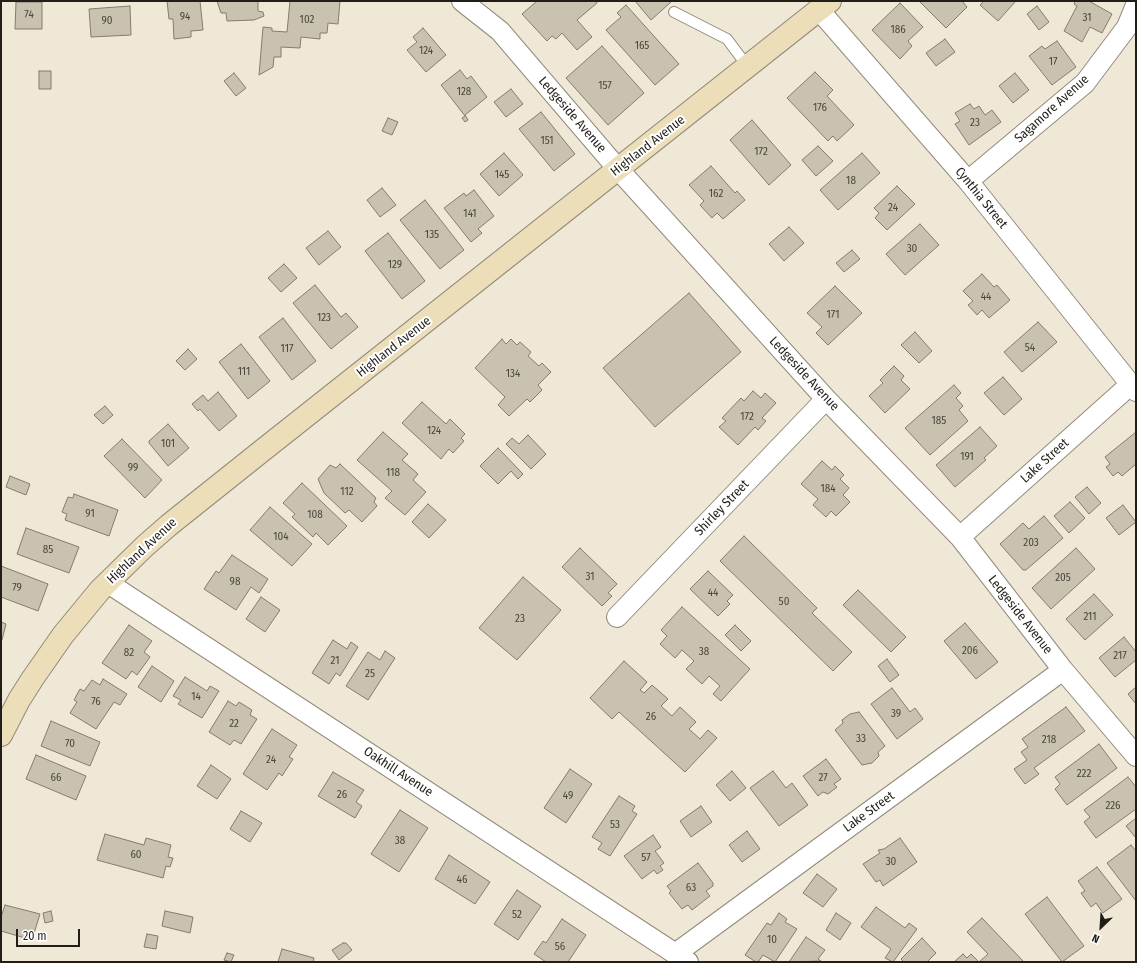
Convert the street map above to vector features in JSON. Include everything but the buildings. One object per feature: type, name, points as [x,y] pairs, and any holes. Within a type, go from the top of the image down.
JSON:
[{"type":"main road","name":"Highland Avenue","points":[[1,735],[20,700],[46,658],[82,611],[145,546],[825,5]]},
{"type":"street","name":"Ledgeside Avenue","points":[[462,1],[500,31],[618,169],[826,399],[960,537],[1062,670],[1136,756]]},
{"type":"street","name":"Cynthia Street","points":[[825,5],[1133,388]]},
{"type":"street","name":"Sagamore Avenue","points":[[968,181],[1085,83],[1127,27],[1136,5]]},
{"type":"street","name":"Lake Street","points":[[960,537],[1133,388]]},
{"type":"street","name":"Shirley Street","points":[[617,617],[826,399]]},
{"type":"street","name":"Oakhill Avenue","points":[[108,583],[682,958]]},
{"type":"street","name":"Lake Street","points":[[682,958],[1062,670]]},
{"type":"lane","points":[[674,12],[727,39],[748,67]]}]
